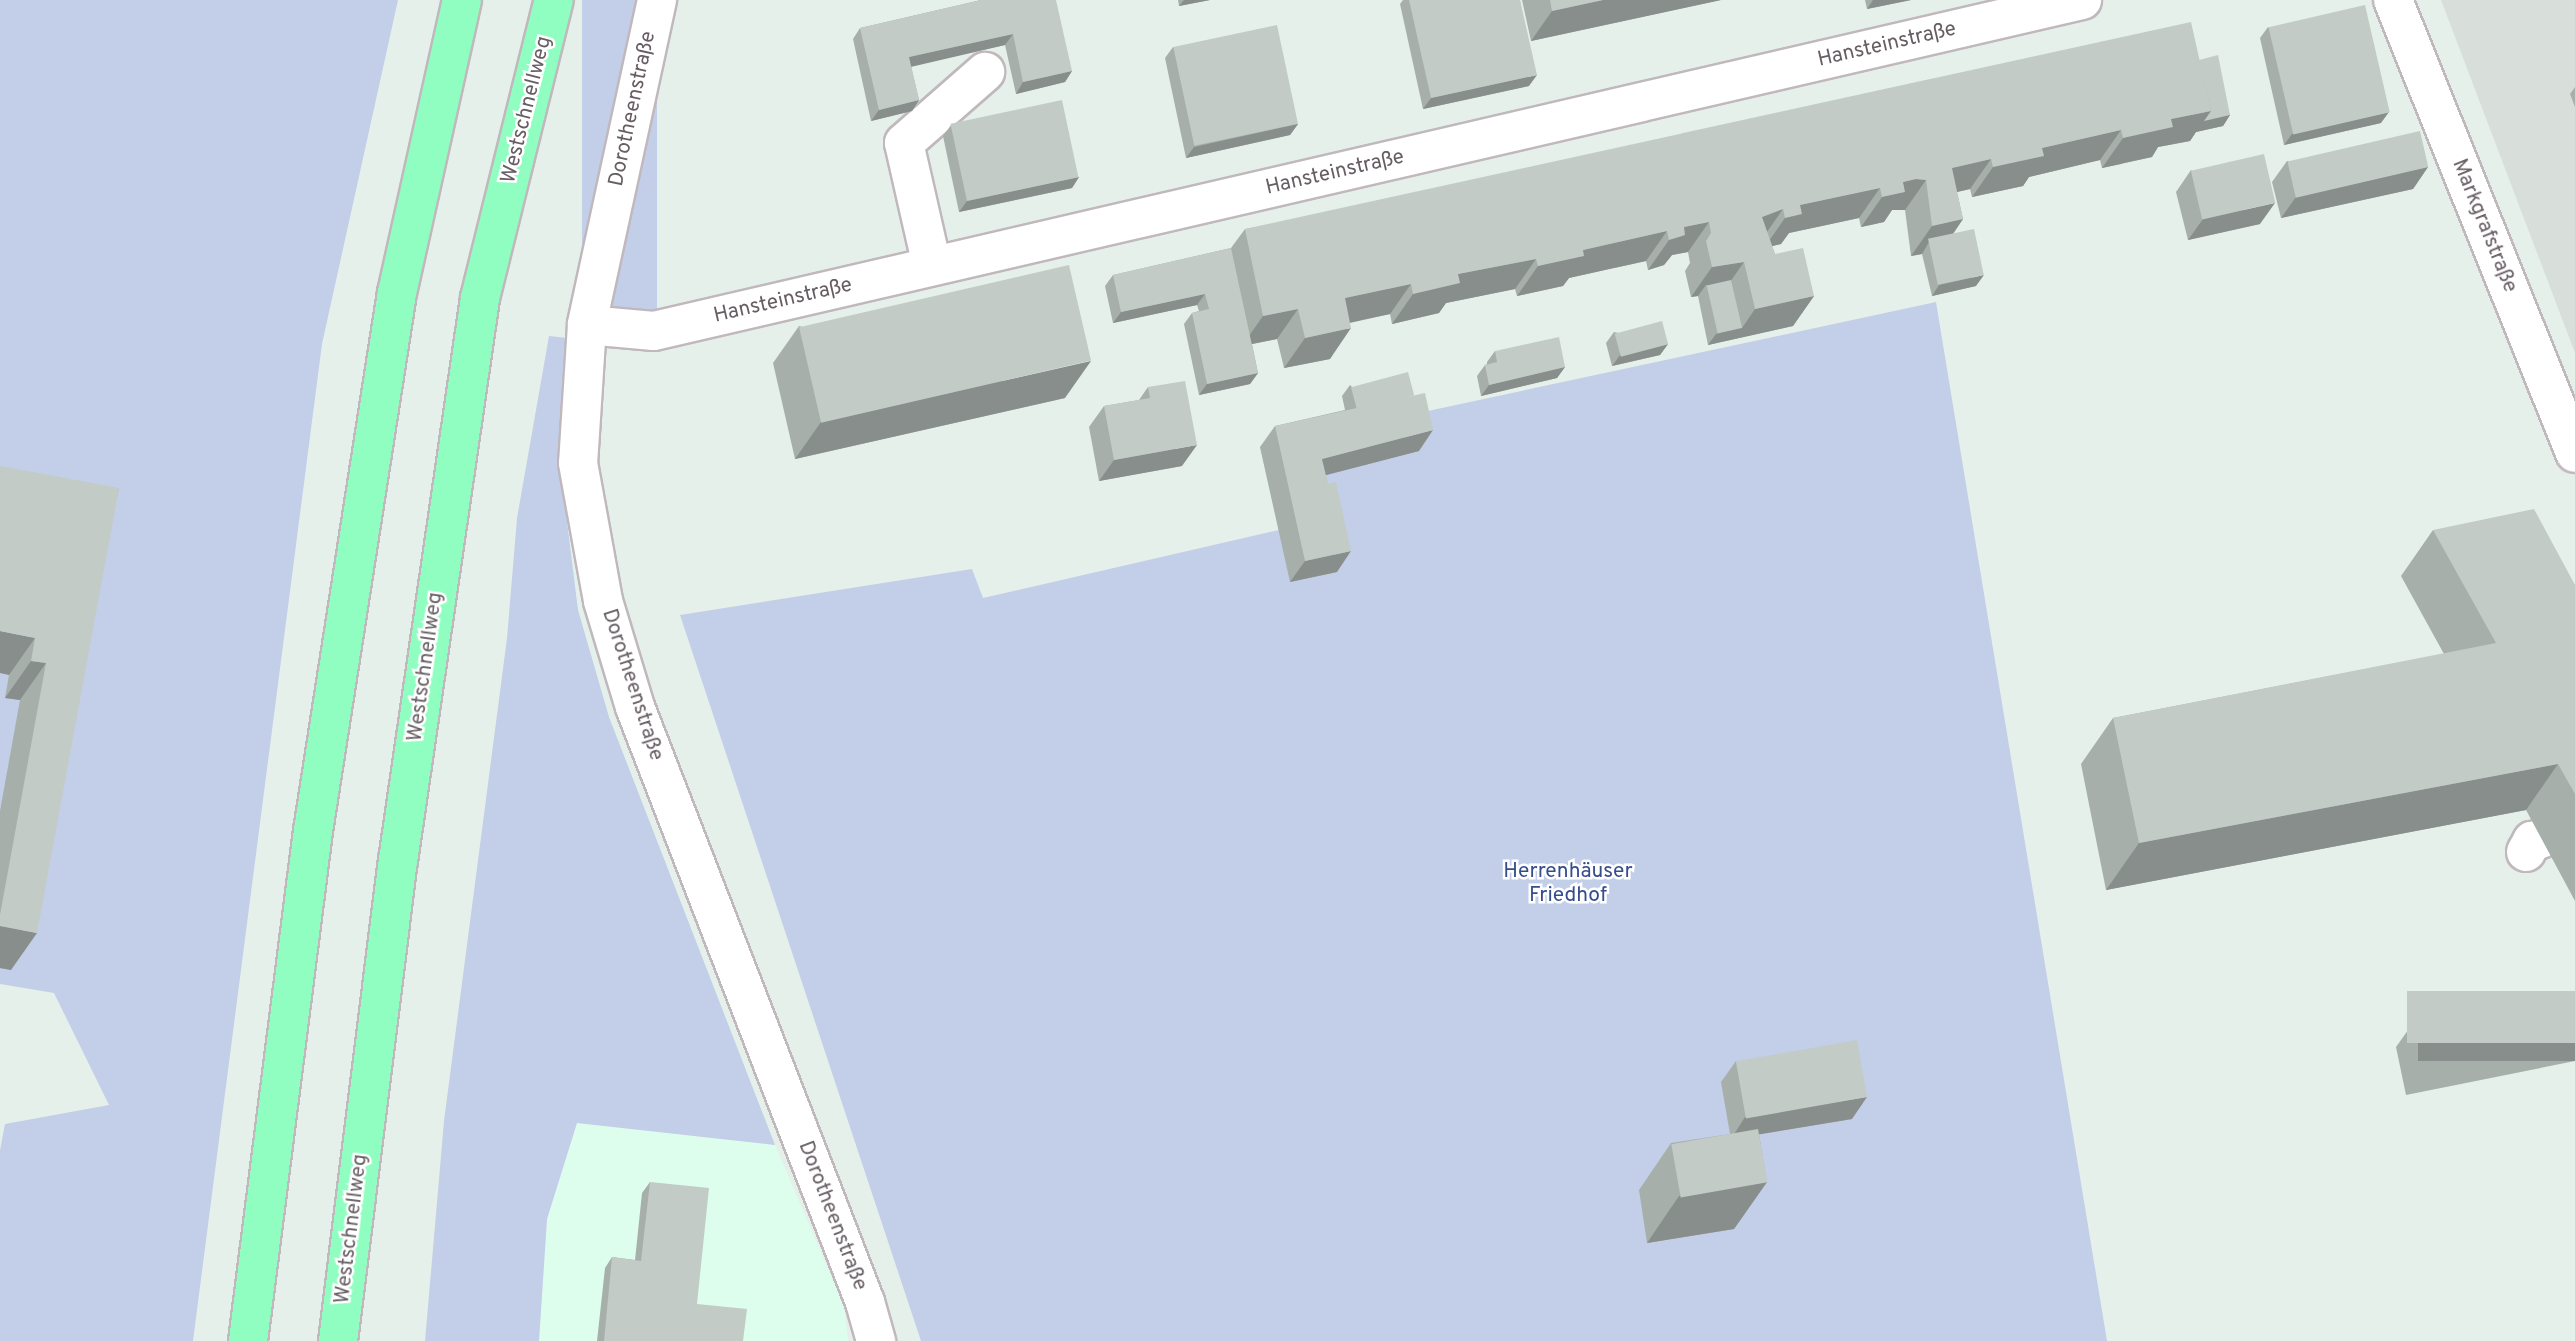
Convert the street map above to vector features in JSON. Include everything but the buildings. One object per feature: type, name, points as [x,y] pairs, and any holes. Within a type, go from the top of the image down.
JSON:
[{"type":"highway","points":[[248,1341],[313,831],[397,293],[462,0]]},
{"type":"highway","name":"Westschnellweg","points":[[338,1341],[398,860],[480,298],[554,0]]},
{"type":"street","name":"Dorotheenstraße","points":[[657,0],[587,325],[578,463],[603,601],[635,707],[855,1277],[876,1341]]},
{"type":"street","name":"Hansteinstraße","points":[[587,325],[654,331],[2081,0]]},
{"type":"street","name":"Markgrafstraße","points":[[2393,0],[2575,453]]},
{"type":"street","points":[[932,266],[904,143],[985,72]]},
{"type":"shaded area","points":[[2441,0],[2575,0],[2575,353]]},
{"type":"shaded area","points":[[577,1123],[775,1145],[844,1306],[848,1341],[539,1341],[547,1219]]},
{"type":"green space","points":[[0,0],[398,0],[322,344],[193,1341],[0,1341],[0,1150],[5,1124],[109,1105],[54,993],[0,984]]},
{"type":"green space","points":[[582,0],[657,0],[657,318],[582,318]]},
{"type":"green space","name":"Herrenhäuser Friedhof","points":[[1936,302],[2107,1341],[921,1341],[680,615],[972,569],[983,598],[1279,530],[1260,447]]},
{"type":"green space","points":[[549,336],[568,338],[560,465],[578,610],[609,717],[775,1145],[577,1123],[547,1219],[539,1341],[425,1341],[444,1121],[507,638],[517,518]]}]
